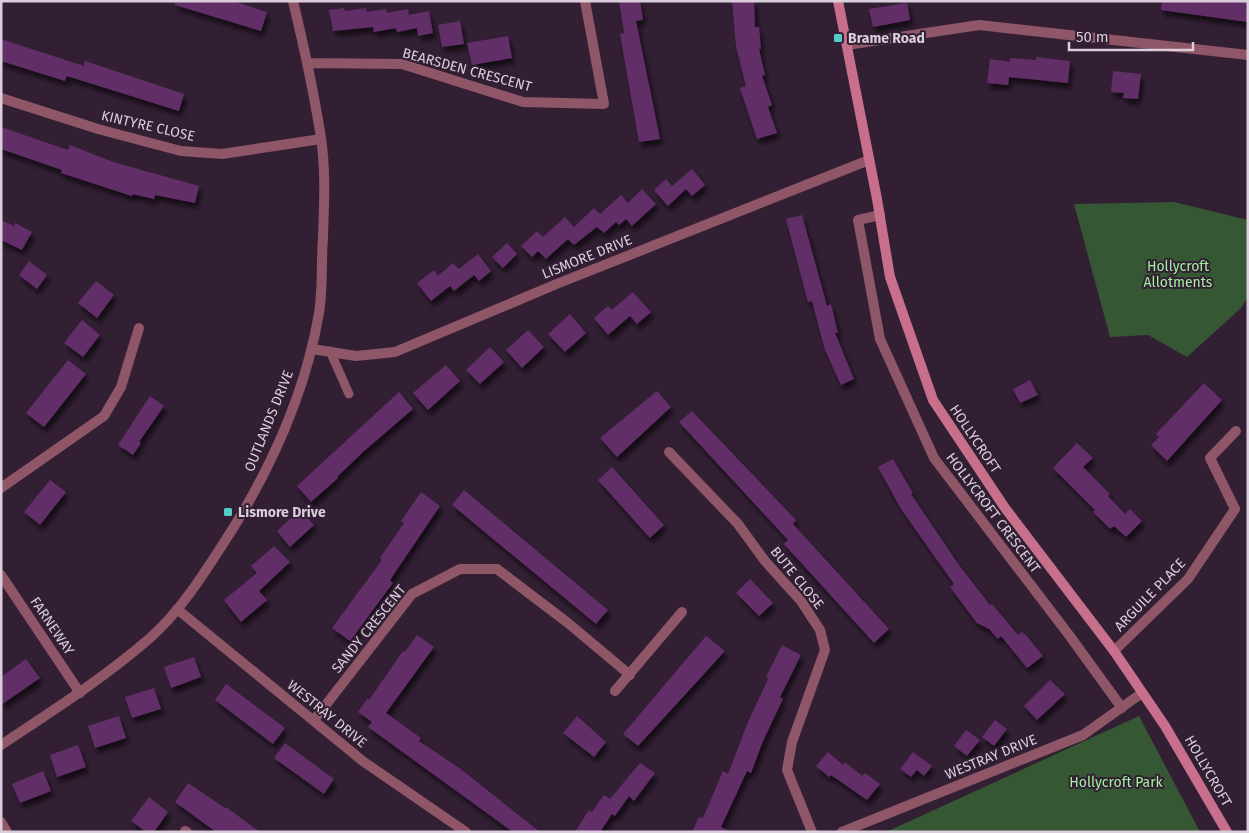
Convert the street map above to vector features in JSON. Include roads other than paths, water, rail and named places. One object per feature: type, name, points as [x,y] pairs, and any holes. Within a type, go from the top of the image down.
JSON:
[{"type":"street","name":"OUTLANDS DRIVE","points":[[1,745],[80,692],[151,637],[177,609],[218,552],[266,471],[296,400],[312,349],[319,310],[324,203],[321,139],[308,63],[293,1]]},
{"type":"street","name":"BEARSDEN CRESCENT","points":[[308,63],[402,64],[523,102],[604,104],[585,1]]},
{"type":"street","name":"HOLLYCROFT","points":[[838,1],[880,215],[890,277],[933,400],[1005,508],[1114,651],[1166,726],[1227,832]]},
{"type":"street","points":[[847,45],[980,25],[1248,54]]},
{"type":"street","name":"KINTYRE CLOSE","points":[[1,98],[98,128],[181,150],[222,154],[321,139]]},
{"type":"street","name":"LISMORE DRIVE","points":[[312,349],[356,356],[395,352],[559,282],[868,160]]},
{"type":"street","name":"HOLLYCROFT CRESCENT","points":[[880,215],[858,220],[880,339],[934,458],[1069,635],[1122,708]]},
{"type":"street","points":[[1,488],[104,416],[121,387],[139,328]]},
{"type":"street","name":"ARGUILE PLACE","points":[[1114,651],[1188,579],[1235,509],[1210,458],[1236,431]]},
{"type":"street","name":"BUTE CLOSE","points":[[669,452],[738,524],[765,561],[801,601],[820,630],[825,650],[792,742],[786,770],[812,832]]},
{"type":"street","name":"SANDY CRESCENT","points":[[314,720],[412,594],[460,569],[497,569],[568,623],[630,675]]},
{"type":"street","name":"FARNEWAY","points":[[1,575],[80,692]]},
{"type":"street","name":"WESTRAY DRIVE","points":[[177,609],[364,762],[466,832]]},
{"type":"street","points":[[615,691],[682,612]]},
{"type":"street","name":"WESTRAY DRIVE","points":[[842,832],[1082,735],[1142,693]]},
{"type":"street","points":[[1,822],[7,832]]},
{"type":"lane","points":[[330,351],[349,394]]},
{"type":"place","name":"Brame Road","points":[[838,38]]},
{"type":"place","name":"Lismore Drive","points":[[228,512]]},
{"type":"park label","name":"Hollycroft Allotments","points":[[1178,274]]},
{"type":"park label","name":"Hollycroft Park","points":[[1116,782]]}]
